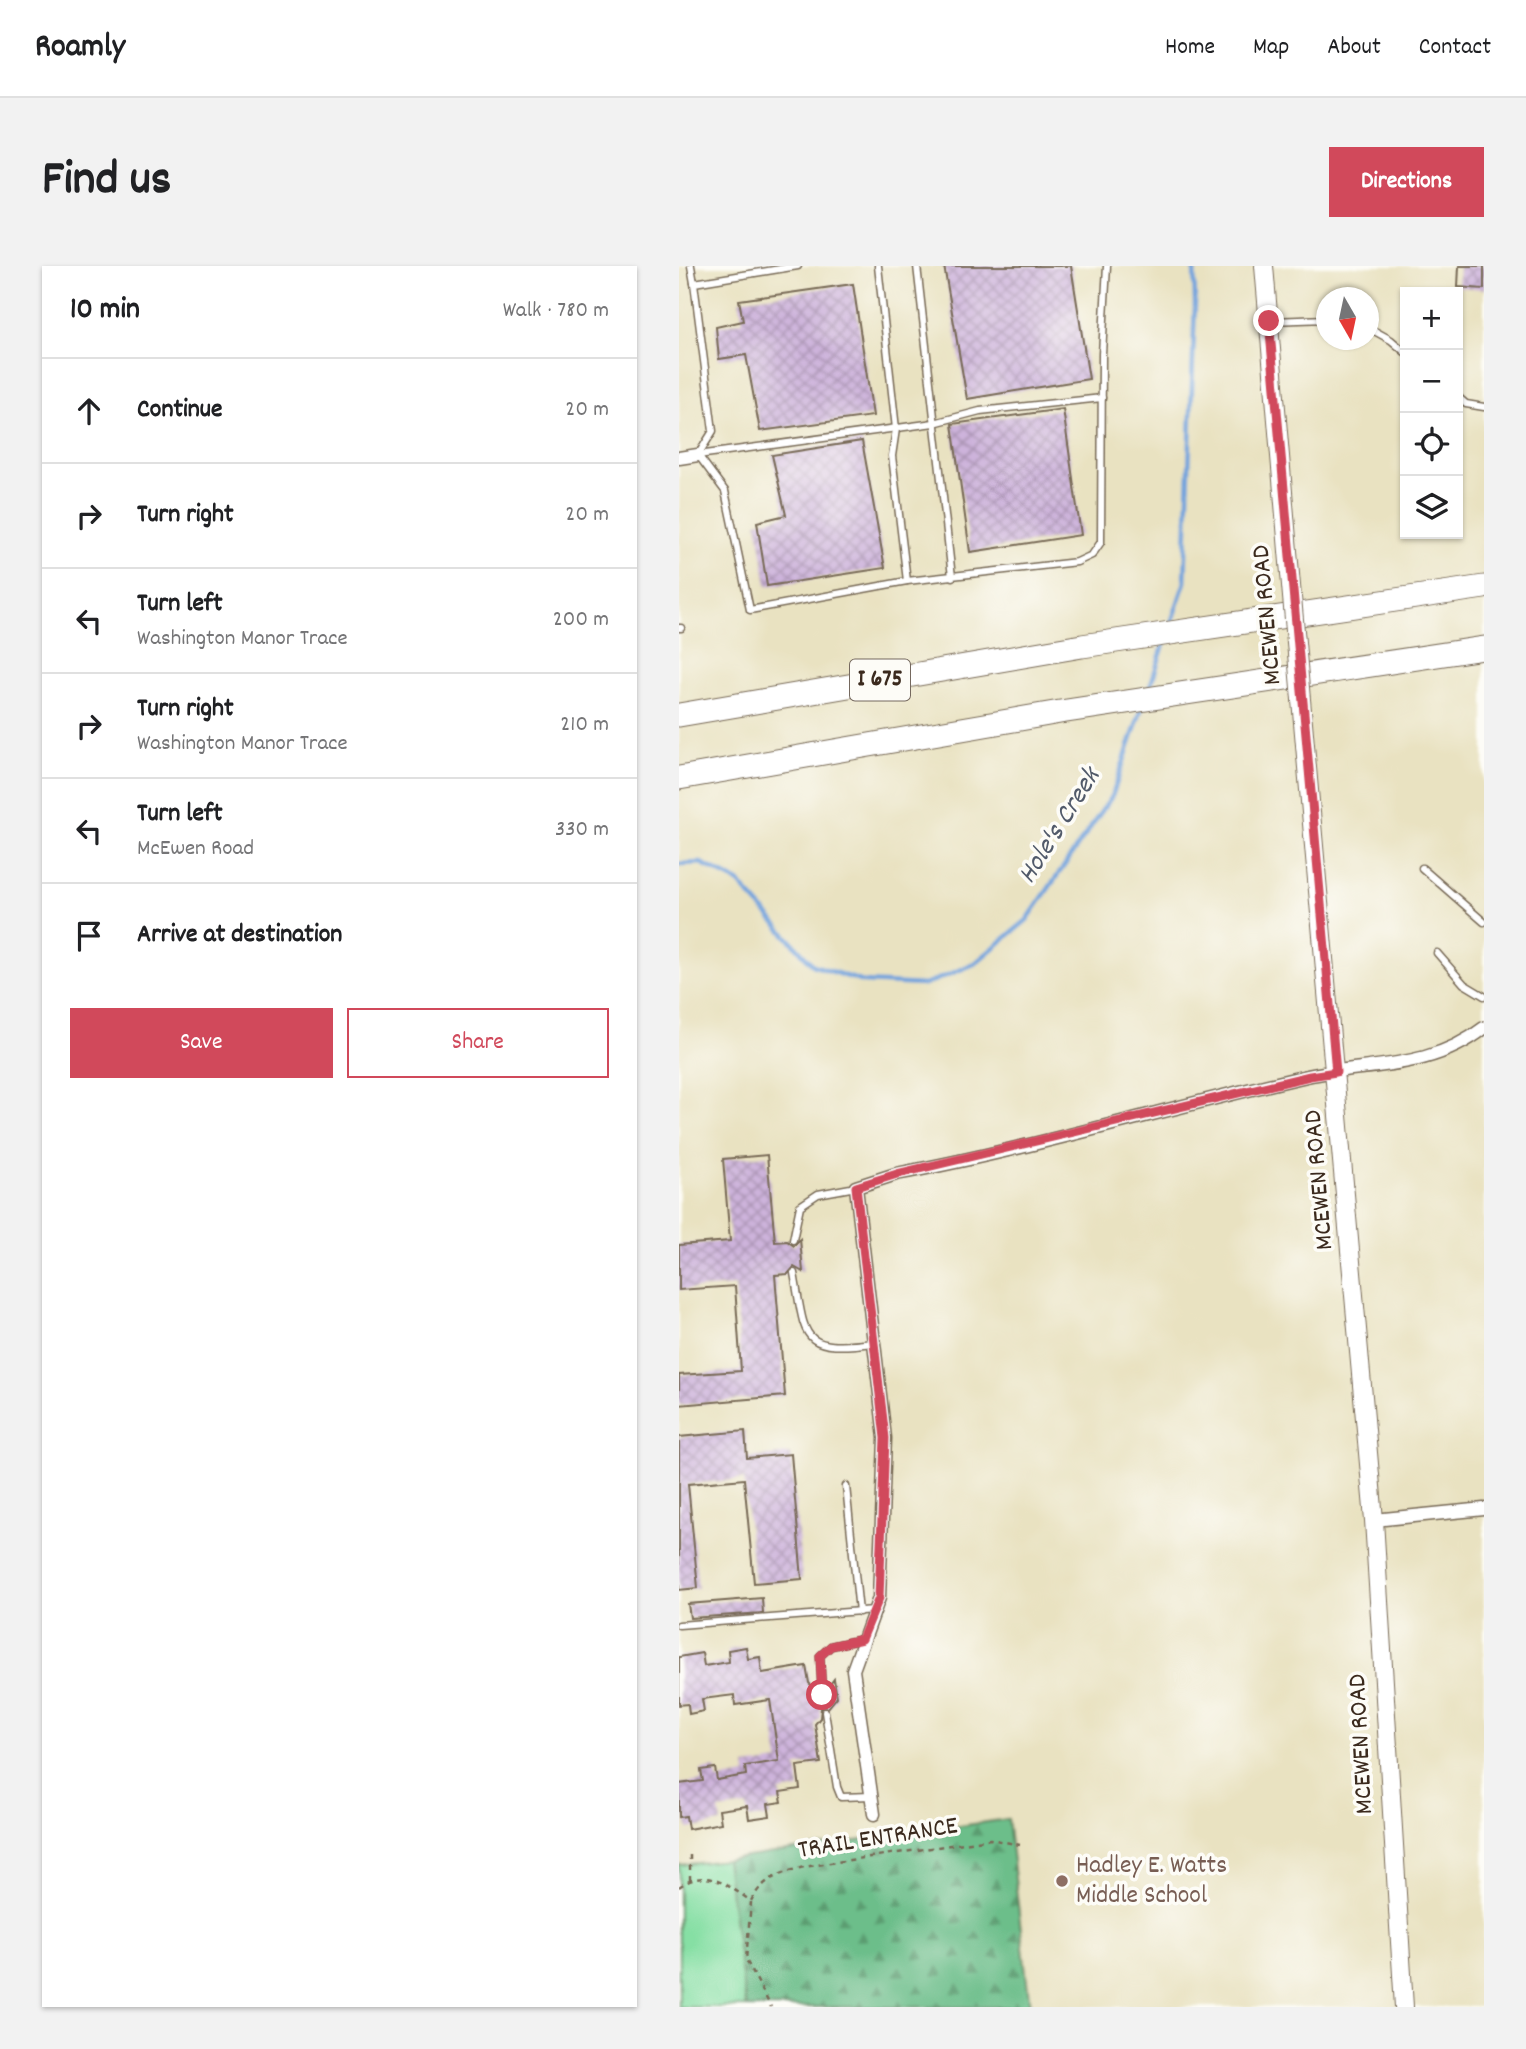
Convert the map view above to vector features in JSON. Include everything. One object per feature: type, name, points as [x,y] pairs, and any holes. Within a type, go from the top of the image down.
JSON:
[{"type":"highway","name":"I 675","points":[[679,715],[1082,646],[1484,587]]},
{"type":"highway","name":"I 675","points":[[679,778],[1060,712],[1484,648]]},
{"type":"street","name":"MCEWEN ROAD","points":[[1264,266],[1374,1520],[1404,2007]]},
{"type":"street","points":[[679,458],[698,455]]},
{"type":"street","points":[[874,1814],[853,1670],[879,1598],[885,1438],[856,1187],[897,1174],[1310,1076],[1427,1058],[1455,1047],[1484,1028]]},
{"type":"street","points":[[1374,1520],[1484,1509]]},
{"type":"lane","points":[[691,266],[713,431],[698,455]]},
{"type":"lane","points":[[694,283],[798,266]]},
{"type":"lane","points":[[879,266],[896,429],[892,456],[907,581]]},
{"type":"lane","points":[[917,266],[952,577]]},
{"type":"lane","points":[[698,455],[725,491],[750,610],[907,581],[1077,562],[1092,555],[1101,542],[1102,398],[1107,266]]},
{"type":"lane","points":[[1269,321],[1316,319]]},
{"type":"lane","points":[[1379,333],[1403,350]]},
{"type":"lane","points":[[698,455],[935,423],[979,411],[1102,398]]},
{"type":"lane","points":[[1463,401],[1484,407]]},
{"type":"lane","points":[[1422,869],[1484,922]]},
{"type":"lane","points":[[1437,953],[1464,984],[1484,996]]},
{"type":"lane","points":[[793,1240],[800,1206],[818,1194],[856,1187]]},
{"type":"lane","points":[[794,1273],[804,1328],[811,1338],[824,1346],[874,1343]]},
{"type":"lane","points":[[846,1486],[859,1612]]},
{"type":"lane","points":[[679,1625],[874,1610]]},
{"type":"lane","points":[[822,1695],[820,1656],[831,1646],[862,1639]]},
{"type":"lane","points":[[825,1712],[841,1797],[871,1796]]},
{"type":"path","name":"TRAIL ENTRANCE","points":[[751,1900],[758,1889],[777,1874],[804,1867],[990,1839],[1020,1845]]},
{"type":"path","points":[[689,1880],[690,1855]]},
{"type":"path","points":[[679,1887],[689,1880],[714,1877],[751,1900],[746,1960],[771,2007]]},
{"type":"green space","points":[[1008,1819],[1030,2007],[746,2007],[726,1860]]},
{"type":"green space","points":[[726,1860],[746,2007],[679,2007],[679,1865]]},
{"type":"building","points":[[944,266],[1071,266],[1089,379],[967,399]]},
{"type":"building","points":[[1459,266],[1484,266],[1484,289],[1458,287]]},
{"type":"building","points":[[853,284],[873,416],[760,431],[746,355],[719,359],[716,327],[743,321],[739,300]]},
{"type":"building","points":[[1063,409],[1081,535],[970,552],[952,424]]},
{"type":"building","points":[[862,441],[885,568],[767,586],[757,522],[786,515],[772,455]]},
{"type":"building","points":[[767,1155],[775,1242],[787,1241],[794,1246],[800,1239],[803,1272],[794,1267],[788,1274],[775,1275],[785,1396],[679,1405],[679,1375],[741,1371],[735,1286],[679,1290],[679,1245],[730,1241],[723,1159]]},
{"type":"building","points":[[745,1431],[747,1458],[791,1454],[802,1579],[754,1583],[744,1479],[688,1484],[698,1588],[679,1590],[679,1437]]},
{"type":"building","points":[[762,1598],[763,1613],[690,1618],[688,1604]]},
{"type":"building","points":[[746,1647],[748,1659],[760,1657],[762,1673],[806,1666],[809,1683],[820,1700],[827,1698],[827,1688],[834,1679],[837,1697],[828,1708],[821,1708],[820,1718],[815,1724],[821,1763],[797,1766],[800,1789],[780,1792],[782,1802],[768,1804],[770,1816],[749,1819],[747,1806],[719,1810],[721,1823],[688,1829],[686,1816],[679,1817],[679,1784],[703,1781],[701,1770],[715,1768],[717,1780],[746,1775],[745,1766],[779,1761],[770,1700],[735,1705],[734,1695],[702,1699],[704,1711],[689,1714],[688,1704],[679,1705],[679,1657],[702,1653],[704,1666],[729,1662],[728,1650]]},
{"type":"waterway","name":"Hole's Creek","points":[[1170,626],[1185,582],[1194,266]]},
{"type":"waterway","name":"Hole's Creek","points":[[1148,693],[1165,641]]},
{"type":"waterway","name":"Hole's Creek","points":[[679,864],[701,863],[738,882],[813,965],[863,982],[924,985],[974,964],[1027,920],[1112,796],[1142,708]]},
{"type":"place","name":"Hadley E. Watts Middle School","points":[[1062,1881]]},
{"type":"route","points":[[822,1695],[818,1664],[820,1656],[831,1646],[862,1639],[879,1598],[885,1438],[856,1187],[897,1174],[1336,1072],[1269,321]]}]
